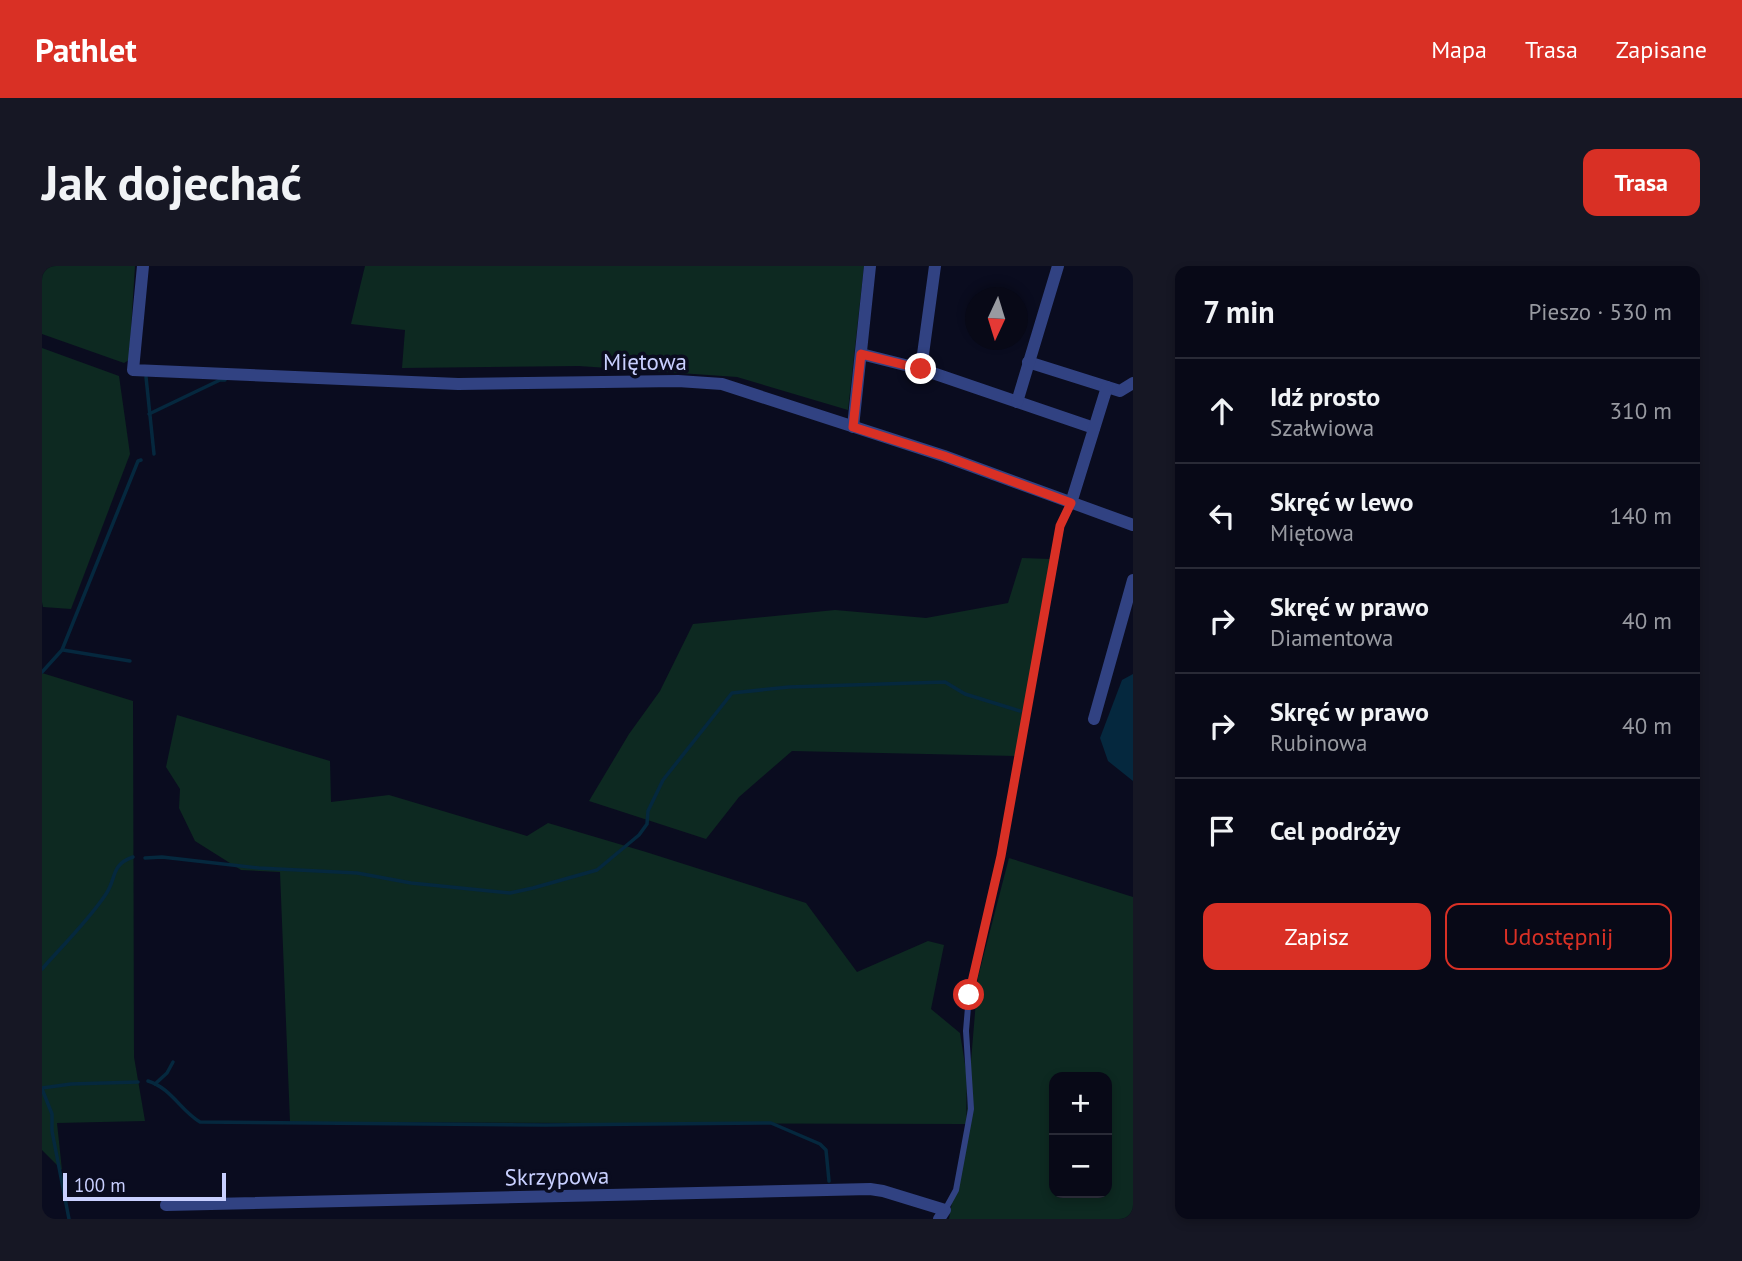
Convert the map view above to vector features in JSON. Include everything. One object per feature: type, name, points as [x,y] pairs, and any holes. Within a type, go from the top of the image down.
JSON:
[{"type":"street","name":"Miętowa","points":[[143,266],[133,369],[458,384],[710,383],[735,388],[944,456],[1133,525]]},
{"type":"street","points":[[853,427],[870,266]]},
{"type":"street","points":[[921,369],[935,266]]},
{"type":"street","points":[[1017,402],[1058,266]]},
{"type":"street","points":[[861,354],[921,369],[1094,428]]},
{"type":"street","points":[[1028,362],[1120,391],[1133,383]]},
{"type":"street","points":[[1071,503],[1107,387]]},
{"type":"street","points":[[1094,719],[1133,580]]},
{"type":"street","name":"Skrzypowa","points":[[166,1205],[870,1189],[883,1191],[942,1215]]},
{"type":"lane","points":[[942,1215],[956,1190],[971,1109],[966,1031],[969,995],[1001,856],[1060,526],[1071,503]]},
{"type":"green space","points":[[42,266],[135,266],[129,360],[124,363],[42,334]]},
{"type":"green space","points":[[365,266],[864,266],[848,410],[737,377],[579,366],[402,368],[405,330],[351,324]]},
{"type":"green space","points":[[42,348],[119,376],[130,454],[71,609],[43,607],[42,602]]},
{"type":"green space","points":[[1022,558],[1050,559],[1016,756],[792,751],[739,797],[706,839],[589,801],[629,734],[660,691],[693,624],[835,610],[926,618],[1008,603]]},
{"type":"green space","points":[[42,673],[133,701],[134,1057],[145,1121],[57,1123],[62,1170],[42,1150]]},
{"type":"green space","points":[[177,715],[330,761],[331,802],[389,795],[527,836],[548,823],[806,903],[857,972],[928,941],[944,945],[931,1009],[960,1033],[967,1077],[966,1121],[978,977],[1009,858],[1133,897],[1133,1219],[949,1219],[966,1124],[290,1122],[280,872],[241,870],[195,841],[179,808],[180,789],[166,767]]},
{"type":"water","points":[[1133,674],[1133,781],[1108,761],[1100,738],[1122,680]]},
{"type":"waterway","points":[[146,377],[154,454]]},
{"type":"waterway","points":[[149,414],[225,380]]},
{"type":"waterway","points":[[42,672],[62,650],[138,461],[141,460]]},
{"type":"waterway","points":[[63,650],[130,661]]},
{"type":"waterway","points":[[145,858],[162,857],[259,868],[357,873],[411,883],[510,893],[597,870],[639,835],[647,824],[648,811],[663,780],[732,693],[789,687],[945,682],[965,694],[1020,711]]},
{"type":"waterway","points":[[42,969],[99,904],[117,868],[133,857]]},
{"type":"waterway","points":[[155,1084],[167,1073],[173,1062]]},
{"type":"waterway","points":[[148,1081],[170,1094],[200,1122],[545,1125],[771,1123],[820,1144],[826,1150],[829,1181]]},
{"type":"waterway","points":[[42,1088],[71,1084],[138,1082]]},
{"type":"waterway","points":[[42,1089],[52,1114],[52,1131],[69,1219]]},
{"type":"route","points":[[921,369],[861,354],[853,427],[944,456],[1071,503],[1060,526],[1001,856],[969,995]]}]
